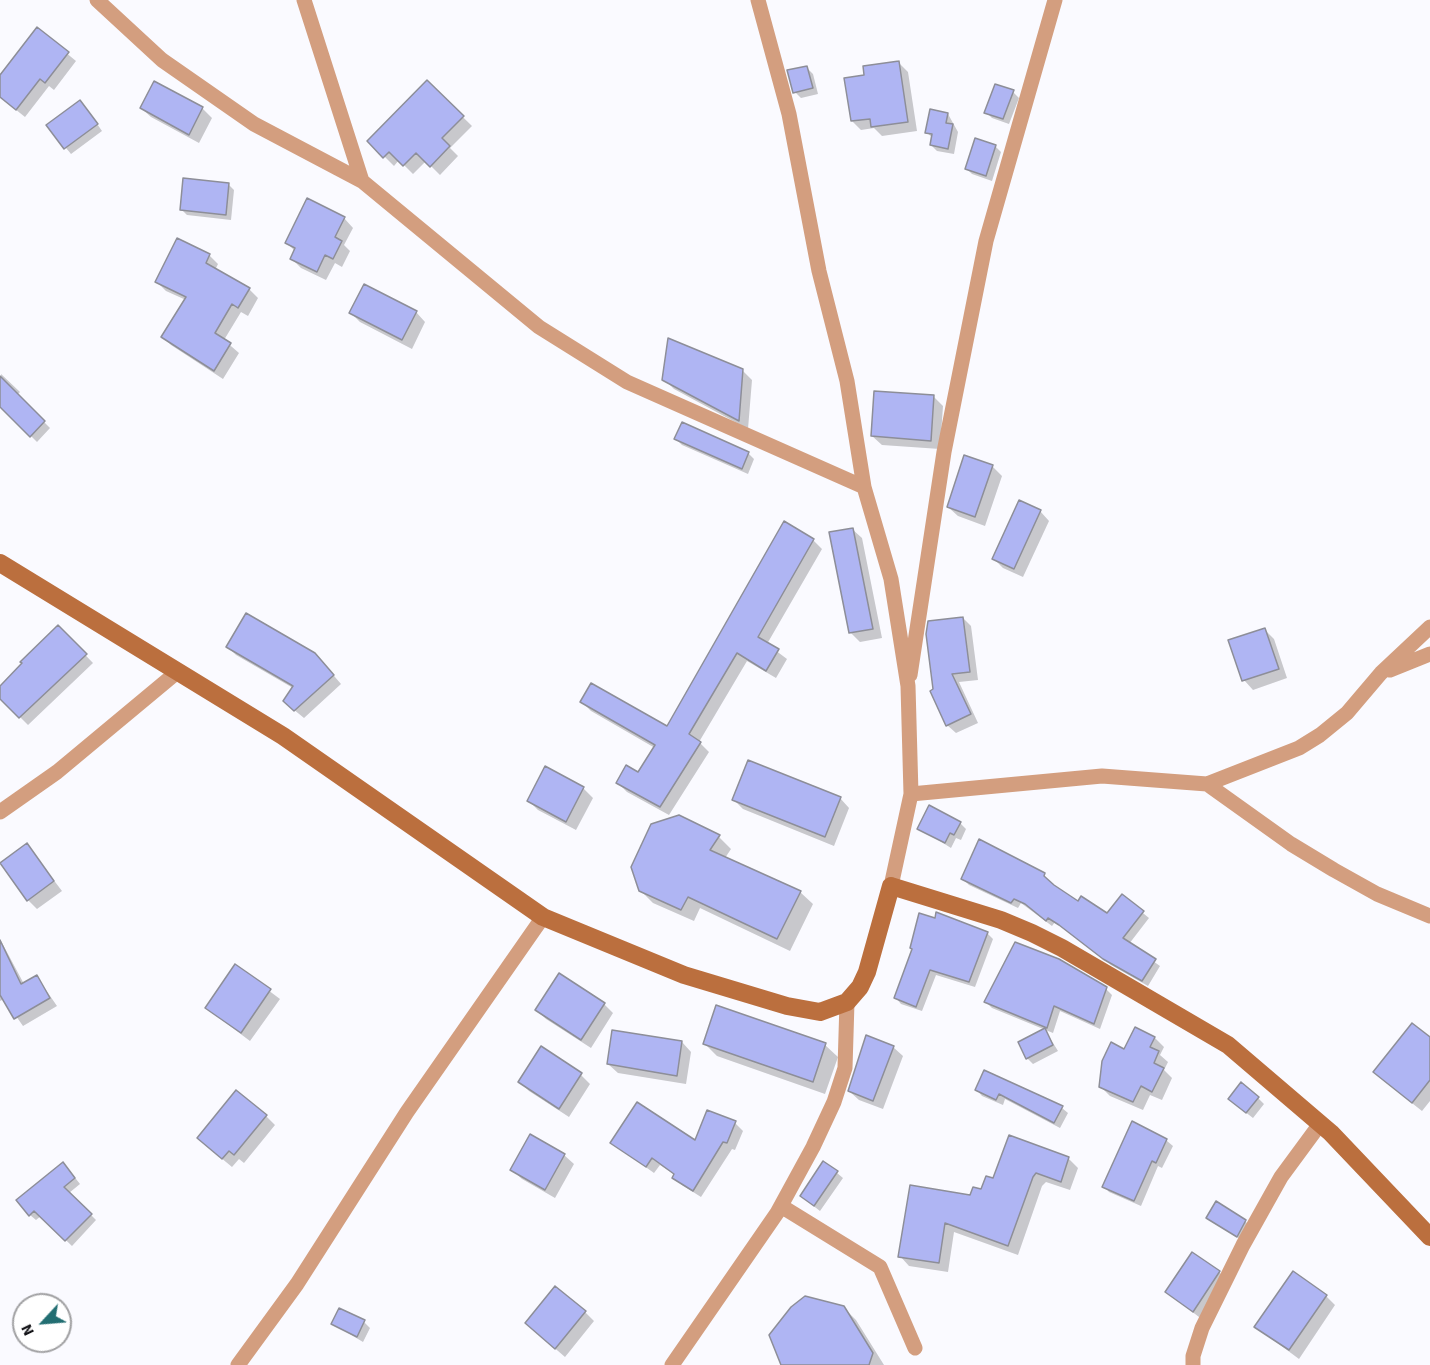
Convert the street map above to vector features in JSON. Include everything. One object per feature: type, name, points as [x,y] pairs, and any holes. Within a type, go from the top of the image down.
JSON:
[{"type":"street","points":[[97,0],[162,60],[254,124],[362,182],[539,327],[627,382],[864,487]]},
{"type":"street","points":[[304,0],[362,182]]},
{"type":"street","points":[[0,563],[176,673],[283,736],[543,917],[684,975],[787,1006],[820,1012],[847,1002],[860,987],[867,972],[891,886],[911,794],[908,687],[891,579],[864,487],[847,381],[819,272],[789,114],[758,0]]},
{"type":"street","points":[[908,687],[927,580],[944,452],[986,241],[1055,0]]},
{"type":"street","points":[[911,794],[1102,776],[1208,784],[1299,748],[1320,735],[1347,713],[1381,673],[1430,627]]},
{"type":"street","points":[[1381,673],[1430,654]]},
{"type":"street","points":[[0,812],[57,772],[176,673]]},
{"type":"street","points":[[1208,784],[1291,844],[1334,870],[1377,894],[1430,916]]},
{"type":"street","points":[[891,886],[1001,920],[1062,948],[1228,1045],[1320,1124],[1430,1236]]},
{"type":"street","points":[[238,1365],[297,1284],[407,1112],[543,917]]},
{"type":"street","points":[[672,1365],[781,1206],[813,1147],[845,1068],[847,1002]]},
{"type":"street","points":[[1193,1365],[1193,1356],[1202,1329],[1243,1245],[1281,1177],[1320,1124]]},
{"type":"street","points":[[781,1206],[880,1267],[915,1348]]},
{"type":"building","points":[[37,27],[69,52],[45,83],[40,79],[16,110],[0,97],[0,75]]},
{"type":"building","points":[[899,61],[908,122],[871,127],[870,119],[851,121],[844,78],[864,75],[863,66]]},
{"type":"building","points":[[807,66],[813,88],[793,93],[787,70]]},
{"type":"building","points":[[427,80],[464,116],[442,138],[450,146],[430,167],[416,153],[403,166],[389,152],[383,158],[367,141]]},
{"type":"building","points":[[154,81],[203,107],[189,135],[140,108]]},
{"type":"building","points":[[995,84],[1014,90],[1003,119],[984,113]]},
{"type":"building","points":[[80,100],[98,124],[64,149],[46,125]]},
{"type":"building","points":[[930,109],[948,113],[946,123],[953,124],[948,149],[930,145],[932,134],[925,133]]},
{"type":"building","points":[[975,138],[996,145],[986,176],[965,169]]},
{"type":"building","points":[[183,178],[229,183],[226,215],[180,210]]},
{"type":"building","points":[[307,198],[345,217],[335,237],[342,241],[333,259],[325,255],[317,272],[290,259],[295,248],[285,243]]},
{"type":"building","points":[[177,238],[210,254],[206,263],[250,288],[238,308],[232,304],[215,333],[231,343],[214,371],[161,337],[186,297],[155,282]]},
{"type":"building","points":[[364,284],[417,311],[402,340],[349,313]]},
{"type":"building","points":[[668,338],[743,369],[739,421],[662,380]]},
{"type":"building","points":[[0,376],[45,421],[30,437],[0,407]]},
{"type":"building","points":[[874,391],[934,395],[931,441],[871,436]]},
{"type":"building","points":[[682,422],[749,452],[742,469],[674,439]]},
{"type":"building","points":[[964,455],[993,465],[975,517],[947,507]]},
{"type":"building","points":[[1019,500],[1041,510],[1014,569],[992,559]]},
{"type":"building","points":[[784,521],[814,539],[758,637],[779,649],[766,671],[737,653],[689,734],[701,742],[660,807],[616,783],[626,765],[638,772],[655,745],[580,702],[591,683],[667,726]]},
{"type":"building","points":[[853,528],[873,629],[849,633],[829,532]]},
{"type":"building","points":[[246,613],[315,653],[334,675],[294,711],[283,701],[293,686],[226,647]]},
{"type":"building","points":[[963,617],[970,672],[952,674],[971,714],[946,726],[930,691],[933,689],[926,634],[928,621]]},
{"type":"building","points":[[58,625],[87,654],[19,718],[0,699],[0,686],[22,663],[20,662]]},
{"type":"building","points":[[1265,628],[1279,669],[1242,681],[1228,640]]},
{"type":"building","points":[[748,760],[841,797],[825,837],[732,800]]},
{"type":"building","points":[[545,766],[584,787],[566,822],[527,801]]},
{"type":"building","points":[[929,805],[961,822],[954,835],[950,833],[945,843],[917,829]]},
{"type":"building","points":[[679,815],[720,835],[710,850],[801,891],[777,939],[688,897],[681,910],[639,891],[631,867],[651,824]]},
{"type":"building","points":[[979,839],[1045,873],[1044,876],[1054,885],[1078,901],[1081,896],[1107,913],[1122,894],[1144,911],[1123,938],[1156,959],[1142,981],[1103,959],[1059,925],[1048,918],[1046,921],[1025,904],[1014,899],[1011,903],[961,879]]},
{"type":"building","points":[[27,843],[54,881],[27,901],[0,863]]},
{"type":"building","points":[[936,912],[988,932],[969,982],[930,970],[916,1007],[894,998],[912,949],[910,948],[919,913],[935,918]]},
{"type":"building","points":[[0,940],[21,984],[37,975],[50,998],[14,1019],[0,995]]},
{"type":"building","points":[[1015,942],[1059,959],[1107,987],[1094,1024],[1054,1006],[1047,1028],[984,1002]]},
{"type":"building","points":[[235,964],[271,989],[241,1033],[205,1008]]},
{"type":"building","points":[[559,973],[605,1003],[581,1040],[535,1010]]},
{"type":"building","points":[[716,1005],[826,1043],[813,1082],[703,1044]]},
{"type":"building","points":[[1412,1023],[1430,1037],[1430,1080],[1412,1103],[1373,1072]]},
{"type":"building","points":[[1135,1027],[1155,1037],[1150,1047],[1159,1051],[1154,1063],[1164,1068],[1152,1092],[1141,1086],[1133,1102],[1099,1087],[1102,1061],[1111,1042],[1124,1049]]},
{"type":"building","points":[[1045,1028],[1053,1045],[1026,1059],[1018,1042]]},
{"type":"building","points":[[612,1030],[682,1041],[677,1076],[607,1064]]},
{"type":"building","points":[[866,1035],[894,1046],[873,1101],[848,1091]]},
{"type":"building","points":[[541,1046],[582,1073],[559,1109],[518,1082]]},
{"type":"building","points":[[984,1070],[1063,1106],[1054,1123],[999,1094],[996,1100],[975,1090]]},
{"type":"building","points":[[1241,1082],[1259,1097],[1246,1113],[1228,1099]]},
{"type":"building","points":[[236,1090],[267,1115],[234,1155],[229,1151],[222,1159],[197,1138]]},
{"type":"building","points":[[637,1102],[695,1140],[707,1110],[736,1121],[727,1143],[723,1142],[693,1191],[672,1178],[674,1174],[652,1158],[646,1167],[610,1143]]},
{"type":"building","points":[[1132,1121],[1167,1139],[1156,1163],[1152,1161],[1134,1201],[1102,1187]]},
{"type":"building","points":[[530,1134],[565,1154],[545,1190],[510,1170]]},
{"type":"building","points":[[1009,1135],[1069,1157],[1061,1182],[1036,1173],[1033,1177],[1008,1246],[945,1223],[939,1263],[898,1257],[910,1185],[970,1195],[973,1187],[981,1189],[986,1176],[993,1178]]},
{"type":"building","points":[[823,1161],[838,1171],[814,1206],[800,1196]]},
{"type":"building","points":[[63,1162],[75,1178],[64,1187],[92,1214],[65,1241],[34,1211],[29,1216],[16,1200]]},
{"type":"building","points":[[1216,1201],[1246,1220],[1237,1237],[1206,1218]]},
{"type":"building","points":[[1192,1252],[1220,1271],[1193,1312],[1165,1292]]},
{"type":"building","points":[[1293,1271],[1327,1295],[1289,1350],[1254,1327]]},
{"type":"building","points":[[555,1286],[586,1311],[555,1349],[525,1323]]},
{"type":"building","points":[[805,1296],[844,1306],[873,1353],[869,1365],[781,1365],[769,1335],[791,1307]]},
{"type":"building","points":[[339,1308],[365,1320],[357,1337],[331,1324]]}]
